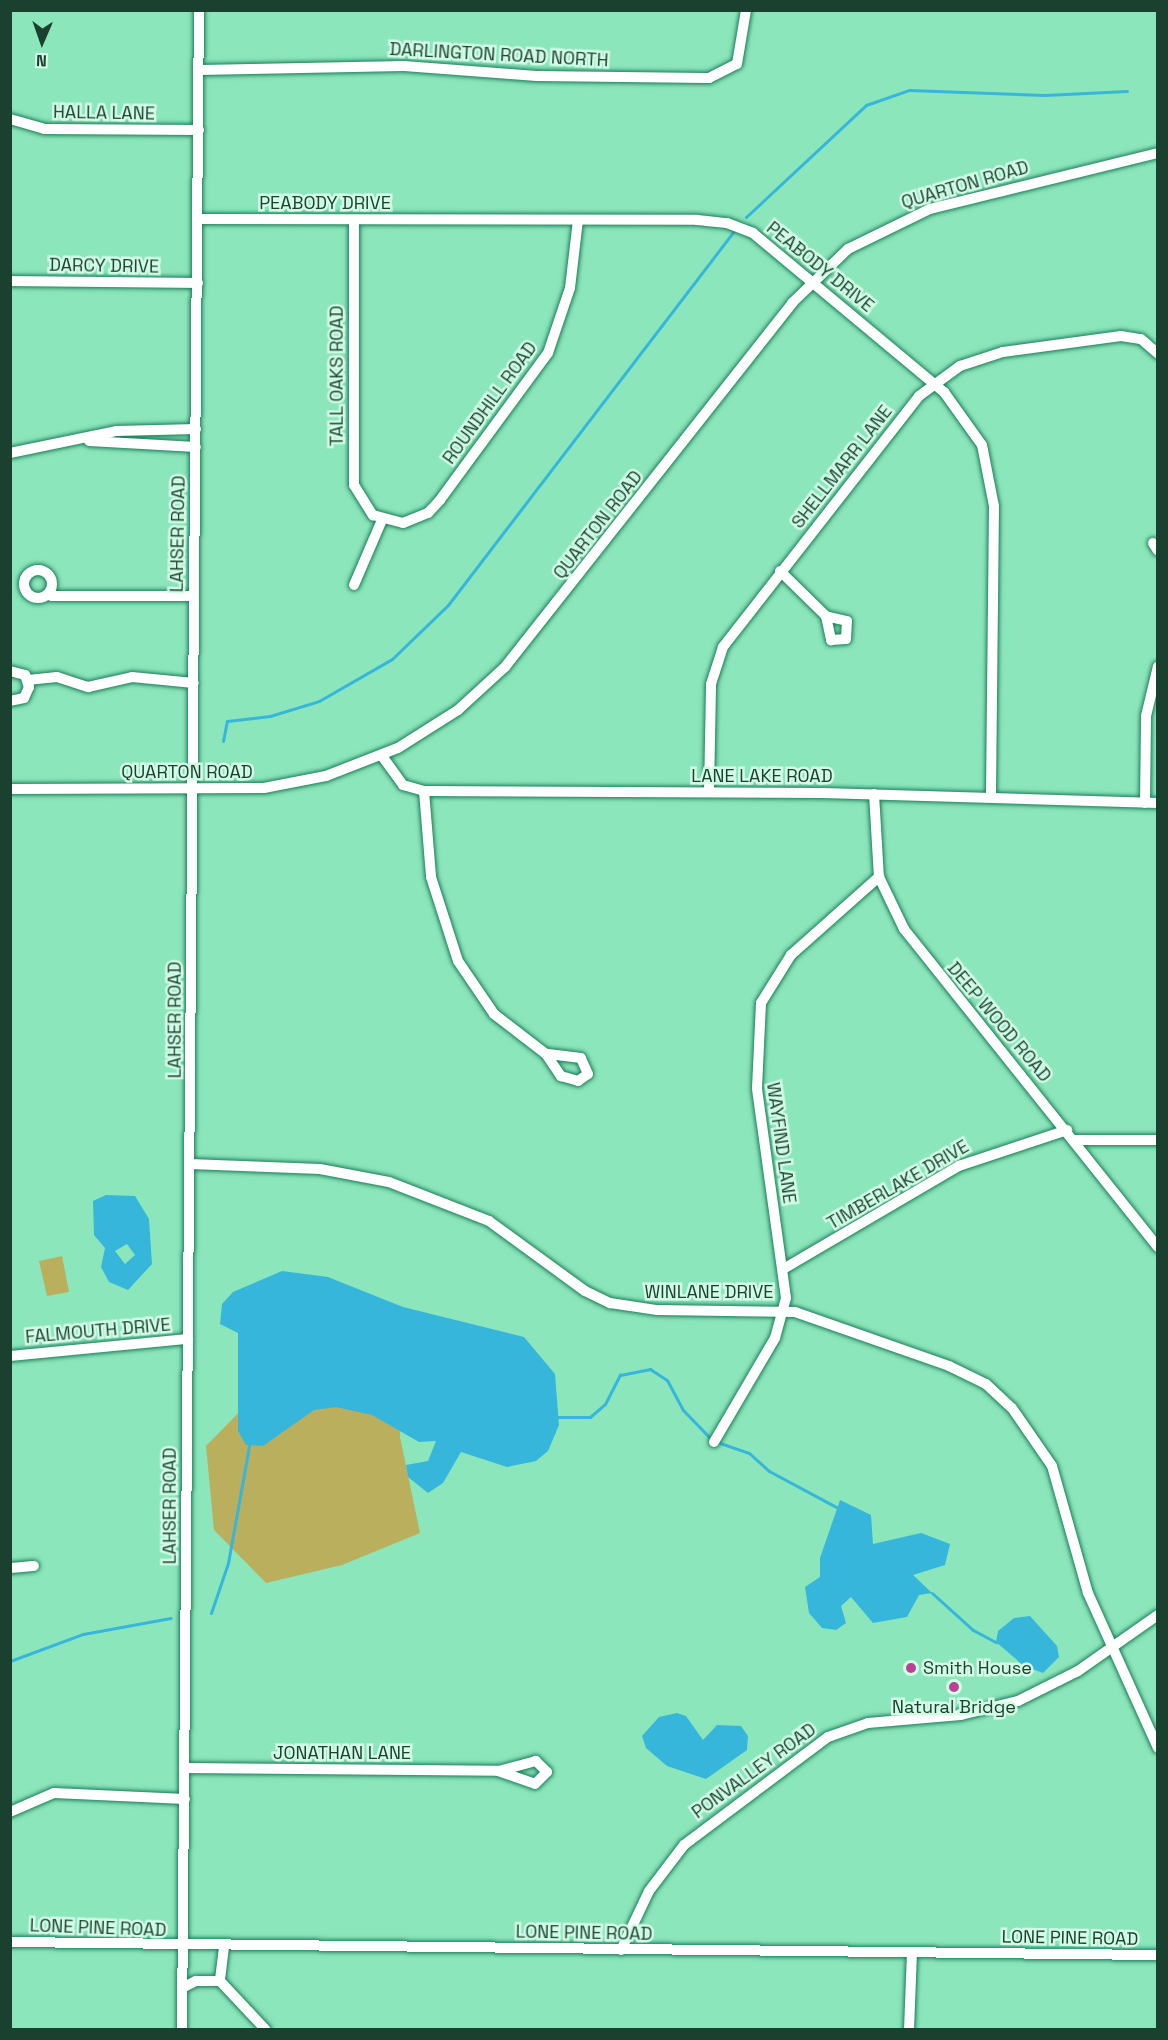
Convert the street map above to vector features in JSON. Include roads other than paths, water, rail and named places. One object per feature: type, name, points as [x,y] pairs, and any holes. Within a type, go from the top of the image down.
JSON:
[{"type":"street","name":"LAHSER ROAD","points":[[182,2030],[199,10]]},
{"type":"street","name":"DARLINGTON ROAD NORTH","points":[[200,70],[395,65],[537,76],[709,78],[725,75],[740,58],[746,10]]},
{"type":"street","name":"HALLA LANE","points":[[10,119],[44,129],[199,130]]},
{"type":"street","name":"QUARTON ROAD","points":[[10,789],[193,790],[301,782],[382,756],[458,710],[505,668],[813,280],[848,249],[912,215],[1158,153]]},
{"type":"street","name":"PEABODY DRIVE","points":[[199,219],[578,220],[727,223],[753,233],[813,280],[933,382],[975,431],[994,492],[991,797]]},
{"type":"street","name":"TALL OAKS ROAD","points":[[354,220],[354,485],[366,509],[382,520]]},
{"type":"street","name":"ROUNDHILL ROAD","points":[[382,520],[403,523],[428,513],[527,386],[565,310],[578,220]]},
{"type":"street","name":"DARCY DRIVE","points":[[10,282],[198,283]]},
{"type":"street","name":"SHELLMARR LANE","points":[[709,792],[715,666],[729,638],[780,571],[933,382],[988,355],[1106,337],[1141,339],[1158,354]]},
{"type":"street","points":[[10,453],[85,441],[116,431],[196,429]]},
{"type":"street","points":[[85,441],[196,447]]},
{"type":"street","points":[[354,585],[382,520]]},
{"type":"street","points":[[780,571],[825,616]]},
{"type":"street","points":[[51,596],[194,596]]},
{"type":"street","points":[[1145,803],[1146,716],[1158,666]]},
{"type":"street","points":[[10,671],[28,681],[57,676],[88,687],[132,677],[194,684]]},
{"type":"street","points":[[10,701],[24,698],[28,681]]},
{"type":"street","name":"LANE LAKE ROAD","points":[[382,756],[403,785],[424,791],[874,794],[991,797],[1032,803],[1158,803]]},
{"type":"street","points":[[424,791],[431,877],[452,947],[494,1014],[546,1054]]},
{"type":"street","name":"DEEP WOOD ROAD","points":[[874,794],[879,878],[929,965],[1067,1130],[1158,1247]]},
{"type":"street","name":"WAYFIND LANE","points":[[714,1442],[750,1386],[784,1309],[785,1268],[757,1088],[760,1003],[791,955],[879,878]]},
{"type":"street","name":"TIMBERLAKE DRIVE","points":[[785,1268],[959,1166],[1067,1130]]},
{"type":"street","points":[[1075,1140],[1158,1140]]},
{"type":"street","name":"WINLANE DRIVE","points":[[190,1164],[320,1169],[413,1189],[489,1221],[585,1291],[624,1307],[784,1309],[949,1366],[986,1384],[1012,1408],[1052,1466],[1088,1593],[1158,1748]]},
{"type":"street","name":"FALMOUTH DRIVE","points":[[10,1356],[188,1339]]},
{"type":"street","points":[[10,1568],[34,1566]]},
{"type":"street","name":"PONVALLEY ROAD","points":[[621,1950],[649,1891],[684,1845],[828,1737],[868,1723],[1000,1707],[1048,1689],[1113,1648],[1158,1615]]},
{"type":"street","name":"JONATHAN LANE","points":[[185,1768],[498,1771]]},
{"type":"street","points":[[10,1812],[42,1796],[64,1792],[185,1799]]},
{"type":"street","name":"LONE PINE ROAD","points":[[10,1942],[224,1947],[1158,1955]]},
{"type":"street","points":[[220,1981],[224,1947]]},
{"type":"street","points":[[909,2030],[912,1953]]},
{"type":"street","points":[[182,1988],[196,1981],[220,1981],[266,2030]]},
{"type":"water","points":[[106,1195],[135,1196],[149,1219],[152,1264],[128,1290],[109,1282],[101,1267],[105,1248],[94,1235],[93,1201]],"holes":[[[127,1244],[135,1255],[125,1264],[115,1251]]]},
{"type":"water","points":[[282,1271],[328,1277],[403,1307],[524,1337],[555,1374],[559,1425],[548,1451],[536,1461],[507,1467],[461,1452],[443,1483],[428,1493],[408,1477],[406,1465],[428,1461],[436,1441],[419,1442],[372,1415],[336,1407],[314,1410],[263,1446],[246,1445],[238,1431],[238,1333],[220,1324],[222,1304],[233,1292]]},
{"type":"water","points":[[840,1500],[871,1515],[873,1544],[921,1533],[950,1544],[945,1565],[913,1575],[932,1593],[919,1595],[907,1617],[873,1623],[851,1597],[841,1606],[846,1623],[836,1630],[822,1628],[809,1613],[805,1587],[820,1577],[820,1558]]},
{"type":"water","points":[[1030,1616],[1057,1646],[1059,1657],[1043,1673],[1024,1666],[996,1642],[998,1631],[1014,1618]]},
{"type":"water","points":[[677,1713],[686,1716],[703,1740],[717,1725],[741,1726],[748,1736],[747,1750],[706,1779],[667,1766],[646,1748],[642,1736],[659,1717]]},
{"type":"waterway","points":[[746,217],[866,105],[909,90],[1045,95],[1127,91]]},
{"type":"waterway","points":[[223,741],[227,721],[270,716],[319,701],[392,659],[448,605],[733,232]]},
{"type":"waterway","points":[[558,1417],[590,1417],[605,1404],[620,1375],[650,1369],[667,1380],[683,1410],[709,1437]]},
{"type":"waterway","points":[[720,1443],[749,1453],[769,1471],[836,1507]]},
{"type":"waterway","points":[[211,1613],[228,1563],[249,1446]]},
{"type":"waterway","points":[[932,1593],[973,1630],[996,1642]]},
{"type":"waterway","points":[[10,1661],[83,1634],[171,1618]]},
{"type":"place","name":"Smith House","points":[[911,1668]]},
{"type":"place","name":"Natural Bridge","points":[[954,1687]]}]
